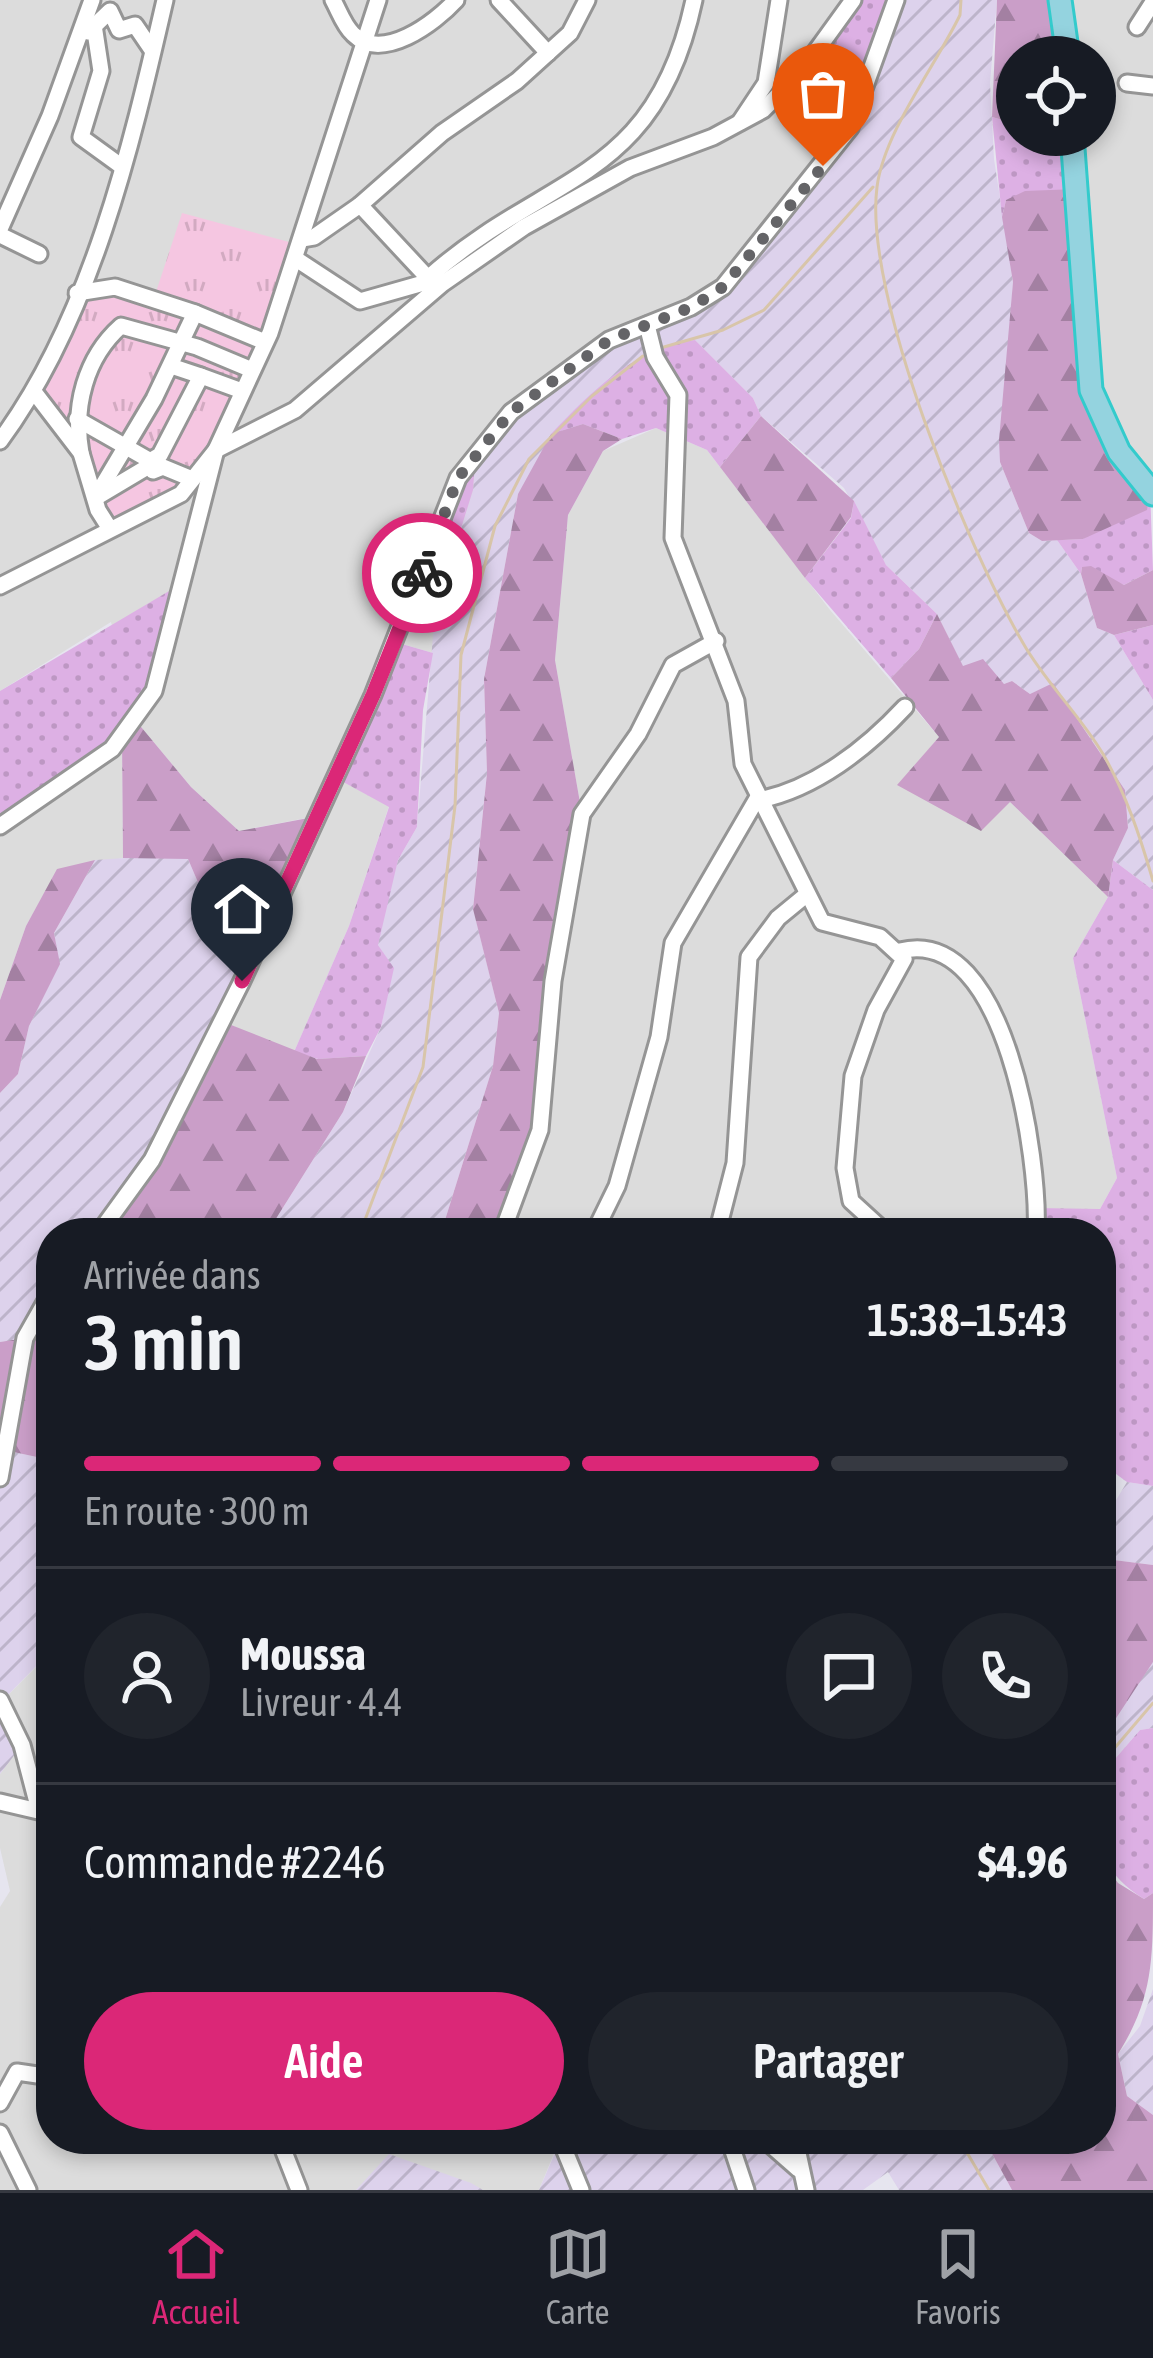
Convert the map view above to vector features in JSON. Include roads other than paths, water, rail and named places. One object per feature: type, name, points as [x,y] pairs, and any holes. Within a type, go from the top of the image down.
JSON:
[{"type":"highway","points":[[1060,0],[1065,36]]},
{"type":"highway","points":[[1074,156],[1091,390],[1119,452],[1153,494]]},
{"type":"street","points":[[39,254],[0,232],[92,0]]},
{"type":"street","points":[[0,442],[35,394],[77,293],[121,166],[165,0]]},
{"type":"street","points":[[333,0],[349,32],[364,43],[398,40],[426,26],[456,0]]},
{"type":"street","points":[[0,826],[112,749],[144,710],[160,675],[216,450],[265,343],[296,259],[378,0]]},
{"type":"street","points":[[499,0],[548,53]]},
{"type":"street","points":[[302,238],[314,237],[360,205],[442,133],[548,53],[570,33],[587,0]]},
{"type":"street","points":[[0,586],[167,502],[216,450],[295,410],[435,281],[632,135],[667,89],[694,0]]},
{"type":"street","points":[[739,125],[766,83],[779,0]]},
{"type":"street","points":[[296,259],[360,301],[435,281],[630,168],[739,125],[801,71],[853,0]]},
{"type":"street","points":[[110,1218],[152,1160],[251,961],[373,695],[458,478],[511,412],[609,340],[723,287],[823,166],[856,116],[896,0]]},
{"type":"street","points":[[1136,27],[1153,2]]},
{"type":"street","points":[[77,42],[110,11],[119,29],[135,25],[152,50]]},
{"type":"street","points":[[94,25],[101,71],[81,137],[121,166]]},
{"type":"street","points":[[1127,83],[1153,86]]},
{"type":"street","points":[[360,205],[435,281]]},
{"type":"street","points":[[77,293],[115,287],[195,313],[265,343]]},
{"type":"street","points":[[94,498],[127,447],[195,313]]},
{"type":"street","points":[[647,325],[655,356],[678,395],[671,534],[736,701],[743,764],[822,922],[880,938],[900,951],[924,947],[953,959],[989,1006],[1005,1041],[1022,1108],[1034,1218]]},
{"type":"street","points":[[110,529],[94,498],[77,419],[80,392],[116,330],[121,326],[180,342],[252,370]]},
{"type":"street","points":[[171,365],[242,391]]},
{"type":"street","points":[[94,498],[160,455],[201,376]]},
{"type":"street","points":[[35,394],[81,452]]},
{"type":"street","points":[[77,419],[149,463],[192,478]]},
{"type":"street","points":[[508,1218],[540,1130],[553,981],[582,814],[618,766],[673,665],[716,641]]},
{"type":"street","points":[[601,1218],[616,1186],[658,1037],[674,943],[758,798],[805,784],[879,735],[904,707]]},
{"type":"street","points":[[721,1218],[735,1163],[749,957],[778,917],[806,895]]},
{"type":"street","points":[[869,1218],[850,1201],[845,1168],[853,1076],[876,1010],[902,970],[900,951]]},
{"type":"street","points":[[0,1478],[25,1338],[36,1319]]},
{"type":"street","points":[[0,1700],[36,1781]]},
{"type":"street","points":[[0,1802],[36,1807]]},
{"type":"street","points":[[0,2103],[17,2072],[36,2075]]},
{"type":"street","points":[[0,2133],[28,2190]]},
{"type":"street","points":[[285,2154],[299,2190]]},
{"type":"street","points":[[566,2154],[581,2190]]},
{"type":"street","points":[[734,2154],[746,2190]]},
{"type":"street","points":[[778,2154],[804,2181]]},
{"type":"waterway","points":[[961,0],[960,15],[900,122],[882,166],[877,233],[886,289],[924,419],[975,546],[1023,643],[1111,769],[1153,881]]},
{"type":"waterway","points":[[657,349],[723,330],[764,310],[873,187]]},
{"type":"waterway","points":[[366,1218],[423,1067],[455,806],[461,655],[495,526],[529,459],[592,396],[643,356]]},
{"type":"waterway","points":[[1116,1746],[1153,1703]]},
{"type":"waterway","points":[[968,2154],[989,2190]]}]
